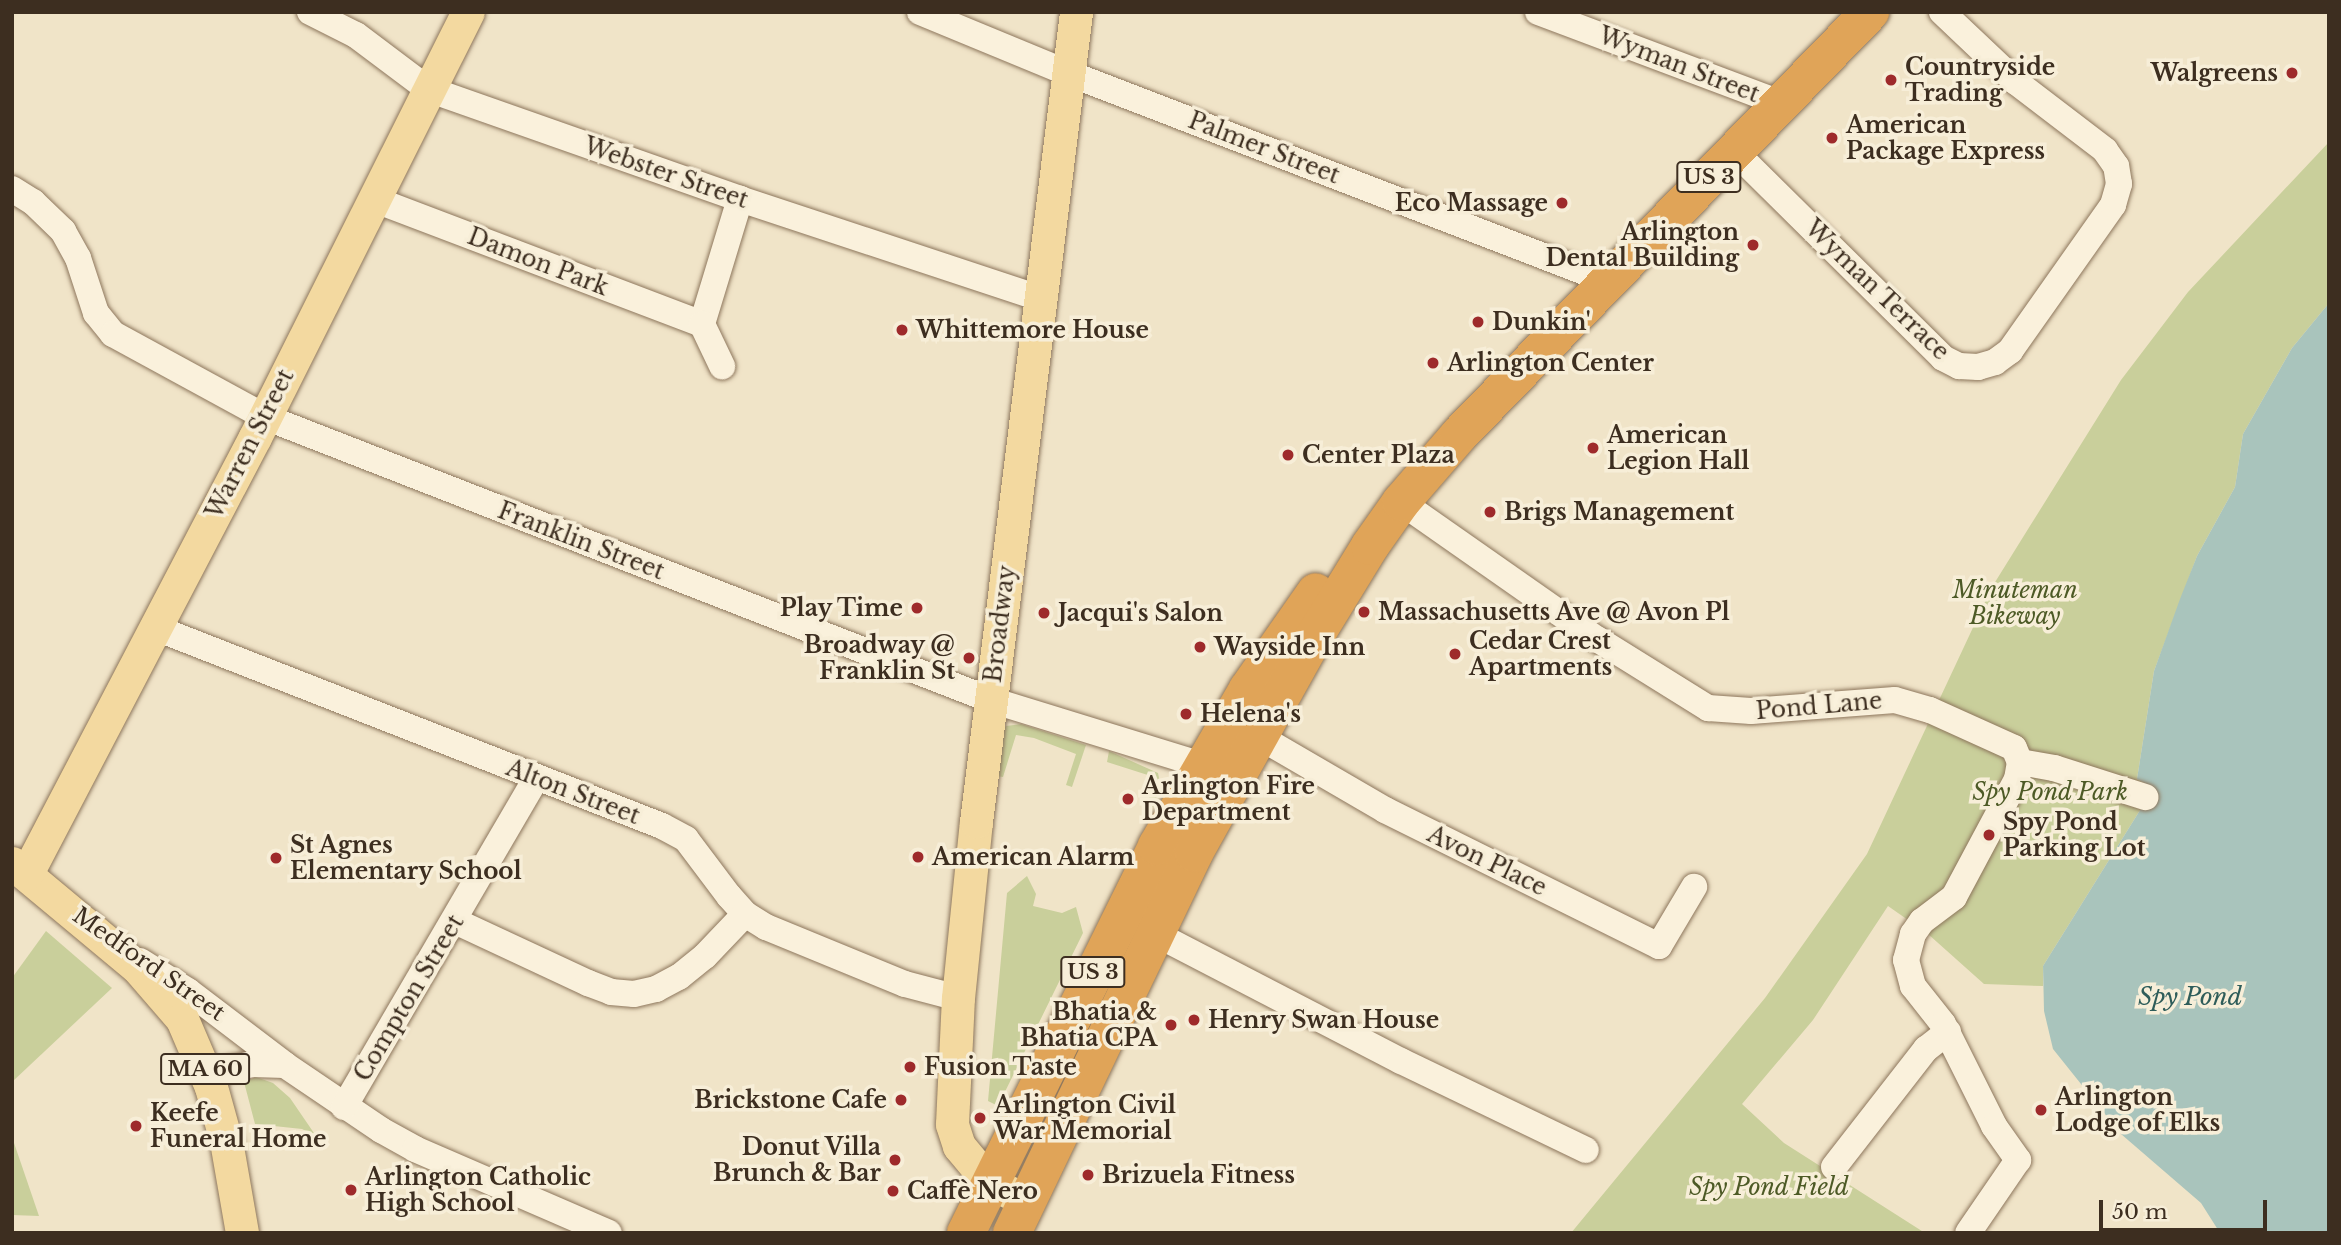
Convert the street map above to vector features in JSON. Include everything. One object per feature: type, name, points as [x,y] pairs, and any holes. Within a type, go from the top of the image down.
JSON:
[{"type":"highway","name":"US 3","points":[[1019,1217],[1154,933],[1219,770],[1281,639],[1324,581],[1360,541],[1401,502],[1459,435],[1870,12]]},
{"type":"highway","name":"US 3","points":[[966,1233],[1138,882],[1219,770],[1258,736],[1341,591],[1401,502]]},
{"type":"main road","name":"Warren Street","points":[[20,868],[156,628],[468,12]]},
{"type":"main road","name":"Broadway","points":[[1019,1217],[953,1135],[958,998],[991,700],[1076,12]]},
{"type":"main road","name":"Medford Street","points":[[20,868],[104,938]]},
{"type":"main road","name":"MA 60","points":[[104,938],[137,967],[182,1019],[207,1073],[226,1141],[242,1233]]},
{"type":"street","name":"Webster Street","points":[[310,12],[356,35],[428,89],[740,199],[1040,298]]},
{"type":"street","name":"Palmer Street","points":[[920,12],[1068,73],[1608,281]]},
{"type":"street","name":"Wyman Street","points":[[1538,12],[1780,103]]},
{"type":"street","name":"Wyman Terrace","points":[[1734,151],[1943,358],[1959,366],[1978,367],[1995,362],[2010,351],[2113,205],[2119,184],[2116,166],[2105,150],[2016,82],[1942,12]]},
{"type":"street","name":"Franklin Street","points":[[12,189],[43,211],[63,231],[78,258],[96,313],[113,334],[265,417],[991,700],[1219,770]]},
{"type":"street","name":"Damon Park","points":[[373,199],[702,324]]},
{"type":"street","points":[[722,366],[702,324],[740,199]]},
{"type":"street","name":"Pond Lane","points":[[1401,502],[1597,639],[1700,704],[1717,710],[1741,712],[1878,700],[1903,701],[2006,742],[2014,747],[2020,762]]},
{"type":"street","name":"Alton Street","points":[[156,628],[536,779],[662,826],[685,839],[745,914],[766,927],[905,984],[958,998]]},
{"type":"street","name":"Avon Place","points":[[1258,736],[1385,810],[1659,946],[1694,887]]},
{"type":"street","points":[[1968,1233],[2018,1160],[1994,1126],[1948,1032],[1913,986],[1907,969],[1907,951],[1917,926],[1954,897],[2018,779],[2020,762],[2054,768],[2145,797]]},
{"type":"street","name":"Compton Street","points":[[344,1107],[536,779]]},
{"type":"street","points":[[455,921],[588,983],[611,992],[634,994],[656,989],[679,978],[705,956],[745,914]]},
{"type":"street","points":[[1154,933],[1401,1061],[1586,1150]]},
{"type":"street","name":"Medford Street","points":[[104,938],[188,991],[344,1107],[415,1149],[609,1233]]},
{"type":"street","points":[[1833,1167],[1926,1049],[1948,1032]]},
{"type":"street","points":[[207,1073],[253,1064],[285,1065]]},
{"type":"green space","points":[[2329,142],[2329,303],[2292,348],[2243,434],[2235,487],[2197,556],[2154,671],[2137,779],[2148,785],[2142,807],[2043,966],[2043,986],[1984,984],[1928,934],[1888,906],[1813,1020],[1742,1104],[1784,1143],[1925,1233],[1571,1233],[1765,998],[1867,854],[1992,587],[2121,380],[2188,292]]},
{"type":"green space","points":[[1021,724],[1086,745],[1072,787],[1066,785],[1076,754],[1034,738],[1016,735],[1003,777],[995,776],[1000,731],[1006,726]]},
{"type":"green space","points":[[1109,751],[1158,773],[1160,783],[1154,807],[1147,806],[1154,777],[1107,762]]},
{"type":"green space","points":[[1027,876],[1036,894],[1033,906],[1062,913],[1076,907],[1083,933],[998,1106],[988,1101],[1007,893]]},
{"type":"green space","points":[[46,931],[112,988],[12,1082],[12,978]]},
{"type":"green space","points":[[256,1077],[273,1083],[290,1098],[316,1136],[302,1129],[255,1124],[244,1082]]},
{"type":"green space","points":[[12,1137],[39,1216],[12,1215]]},
{"type":"water","name":"Spy Pond","points":[[2329,303],[2329,1233],[2220,1233],[2201,1203],[2121,1134],[2053,1049],[2044,1011],[2043,966],[2142,807],[2148,785],[2137,779],[2154,671],[2180,599],[2197,556],[2235,487],[2243,434],[2292,348]]},
{"type":"place","name":"Walgreens","points":[[2292,73]]},
{"type":"place","name":"Countryside Trading","points":[[1891,80]]},
{"type":"place","name":"American Package Express","points":[[1832,138]]},
{"type":"place","name":"Eco Massage","points":[[1562,203]]},
{"type":"place","name":"Arlington Dental Building","points":[[1753,245]]},
{"type":"place","name":"Dunkin'","points":[[1478,322]]},
{"type":"place","name":"Whittemore House","points":[[902,330]]},
{"type":"place","name":"Arlington Center","points":[[1433,363]]},
{"type":"place","name":"American Legion Hall","points":[[1593,448]]},
{"type":"place","name":"Center Plaza","points":[[1288,455]]},
{"type":"place","name":"Brigs Management","points":[[1490,512]]},
{"type":"place","name":"Play Time","points":[[917,608]]},
{"type":"place","name":"Massachusetts Ave @ Avon Pl","points":[[1364,612]]},
{"type":"place","name":"Jacqui's Salon","points":[[1044,613]]},
{"type":"place","name":"Wayside Inn","points":[[1200,647]]},
{"type":"place","name":"Cedar Crest Apartments","points":[[1455,654]]},
{"type":"place","name":"Broadway @ Franklin St","points":[[969,658]]},
{"type":"place","name":"Helena's","points":[[1186,714]]},
{"type":"place","name":"Arlington Fire Department","points":[[1128,799]]},
{"type":"place","name":"Spy Pond Parking Lot","points":[[1989,835]]},
{"type":"place","name":"American Alarm","points":[[918,857]]},
{"type":"place","name":"St Agnes Elementary School","points":[[276,858]]},
{"type":"place","name":"Henry Swan House","points":[[1194,1020]]},
{"type":"place","name":"Bhatia & Bhatia CPA","points":[[1171,1025]]},
{"type":"place","name":"Fusion Taste","points":[[910,1067]]},
{"type":"place","name":"Brickstone Cafe","points":[[901,1100]]},
{"type":"place","name":"Arlington Lodge of Elks","points":[[2041,1110]]},
{"type":"place","name":"Arlington Civil War Memorial","points":[[980,1118]]},
{"type":"place","name":"Keefe Funeral Home","points":[[136,1126]]},
{"type":"place","name":"Donut Villa Brunch & Bar","points":[[895,1160]]},
{"type":"place","name":"Brizuela Fitness","points":[[1088,1175]]},
{"type":"place","name":"Arlington Catholic High School","points":[[351,1190]]},
{"type":"place","name":"Caffè Nero","points":[[893,1191]]},
{"type":"park label","name":"Minuteman Bikeway","points":[[2015,603]]},
{"type":"park label","name":"Spy Pond Park","points":[[2050,792]]},
{"type":"park label","name":"Spy Pond Field","points":[[1769,1187]]}]
